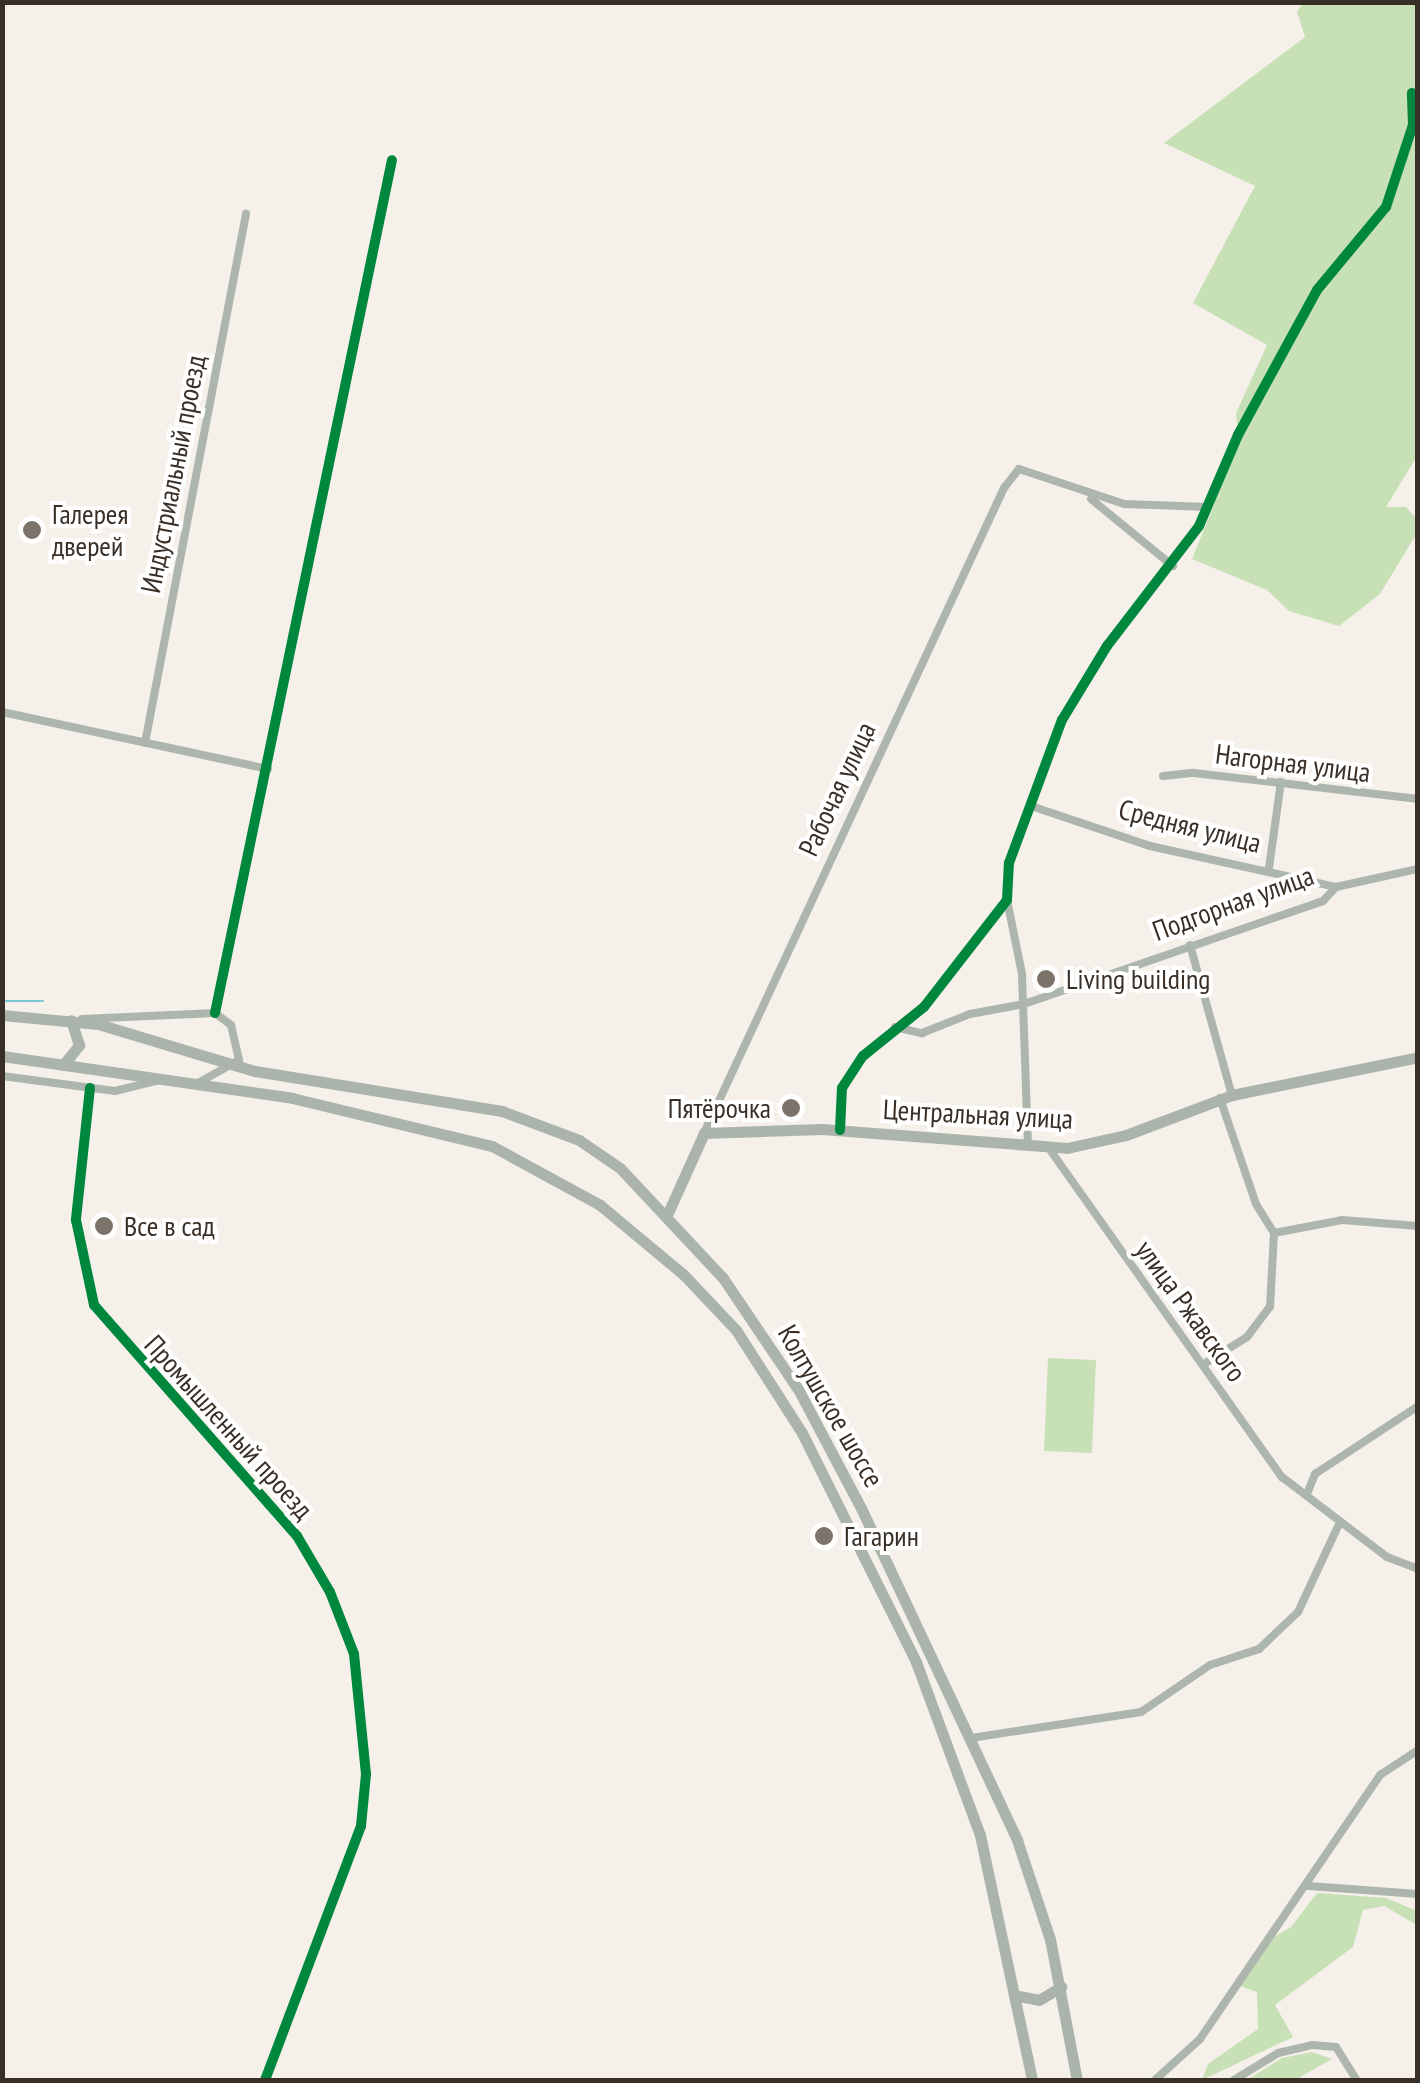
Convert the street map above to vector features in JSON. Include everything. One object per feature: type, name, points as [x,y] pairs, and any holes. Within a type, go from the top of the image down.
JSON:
[{"type":"main road","name":"Колтушское шоссе","points":[[2,1015],[70,1020],[235,1066],[469,1105],[542,1124],[620,1168],[723,1278],[798,1390],[971,1738],[1032,1880],[1061,1987],[1077,2080]]},
{"type":"main road","points":[[63,1064],[79,1044],[70,1020]]},
{"type":"main road","name":"Колтушское шоссе","points":[[2,1056],[200,1082],[448,1132],[532,1164],[637,1233],[736,1330],[802,1433],[951,1745],[980,1834],[1032,2080]]},
{"type":"main road","name":"Центральная улица","points":[[704,1133],[840,1130],[1048,1147],[1126,1135],[1226,1097],[1418,1056]]},
{"type":"main road","points":[[667,1215],[704,1133]]},
{"type":"main road","points":[[1014,1994],[1039,2000],[1061,1987]]},
{"type":"street","points":[[1028,1146],[1024,1004],[1007,900],[1010,863],[1034,807],[1062,720],[1080,687],[1173,566],[1208,506],[1294,326],[1386,207],[1413,125],[1412,94]]},
{"type":"street","points":[[215,1013],[392,160]]},
{"type":"street","name":"Индустриальный проезд","points":[[144,743],[246,214]]},
{"type":"street","name":"Рабочая улица","points":[[704,1133],[1004,488],[1019,470],[1088,496]]},
{"type":"street","points":[[1088,496],[1208,506]]},
{"type":"street","points":[[1088,496],[1173,566]]},
{"type":"street","points":[[2,712],[268,769]]},
{"type":"street","name":"Нагорная улица","points":[[1163,776],[1281,782],[1418,799]]},
{"type":"street","points":[[1269,868],[1281,782]]},
{"type":"street","name":"Средняя улица","points":[[1034,807],[1150,846],[1269,868],[1336,887]]},
{"type":"street","name":"Подгорная улица","points":[[895,1027],[922,1034],[970,1014],[1024,1004],[1323,900],[1336,887],[1418,869]]},
{"type":"street","points":[[840,1130],[842,1088],[863,1056],[924,1007],[1007,900]]},
{"type":"street","points":[[1190,945],[1256,1204],[1274,1233],[1270,1307],[1247,1337],[1204,1364]]},
{"type":"street","points":[[70,1020],[215,1013]]},
{"type":"street","points":[[200,1082],[235,1066],[237,1038],[215,1013]]},
{"type":"street","points":[[2,1076],[129,1092],[163,1078]]},
{"type":"street","name":"Промышленный проезд","points":[[90,1088],[76,1220],[94,1305],[297,1536],[330,1592],[354,1654],[366,1774],[361,1826],[264,2080]]},
{"type":"street","name":"улица Ржавского","points":[[1048,1147],[1264,1454],[1340,1522],[1387,1557],[1418,1568]]},
{"type":"street","points":[[1274,1233],[1342,1220],[1418,1226]]},
{"type":"street","points":[[1307,1494],[1315,1474],[1418,1406]]},
{"type":"street","points":[[971,1738],[1141,1712],[1210,1665],[1260,1650],[1298,1612],[1340,1522]]},
{"type":"street","points":[[1155,2080],[1200,2039],[1258,1945],[1310,1886],[1380,1775],[1418,1750]]},
{"type":"street","points":[[1310,1886],[1418,1894]]},
{"type":"street","points":[[1234,2080],[1278,2053],[1312,2045],[1336,2047],[1357,2080]]},
{"type":"green space","points":[[1303,3],[1417,3],[1417,456],[1386,507],[1406,507],[1417,520],[1417,533],[1380,594],[1339,626],[1289,611],[1267,590],[1192,559],[1239,443],[1236,413],[1267,345],[1193,303],[1255,186],[1164,143],[1305,37],[1297,12]]},
{"type":"green space","points":[[1048,1358],[1096,1360],[1092,1453],[1044,1451]]},
{"type":"green space","points":[[1317,1893],[1386,1898],[1417,1911],[1417,1925],[1384,1906],[1363,1910],[1353,1947],[1275,2005],[1293,2037],[1202,2080],[1208,2064],[1258,2029],[1257,1992],[1240,1986],[1274,1937],[1291,1927]]},
{"type":"green space","points":[[1312,2052],[1332,2059],[1295,2080],[1247,2080],[1282,2058]]},
{"type":"waterway","points":[[2,1001],[43,1001]]},
{"type":"cycle path","points":[[840,1130],[842,1088],[863,1056],[924,1007],[1007,900],[1009,863],[1062,720],[1107,646],[1199,526],[1238,435],[1317,290],[1386,207],[1413,125],[1412,93]]},
{"type":"cycle path","points":[[215,1013],[392,160]]},
{"type":"cycle path","points":[[90,1088],[76,1220],[94,1305],[297,1536],[330,1592],[354,1654],[366,1774],[361,1826],[265,2080]]},
{"type":"place","name":"Галерея дверей","points":[[32,530]]},
{"type":"place","name":"Living building","points":[[1046,979]]},
{"type":"place","name":"Пятёрочка","points":[[791,1108]]},
{"type":"place","name":"Все в сад","points":[[104,1226]]},
{"type":"place","name":"Гагарин","points":[[824,1536]]}]
